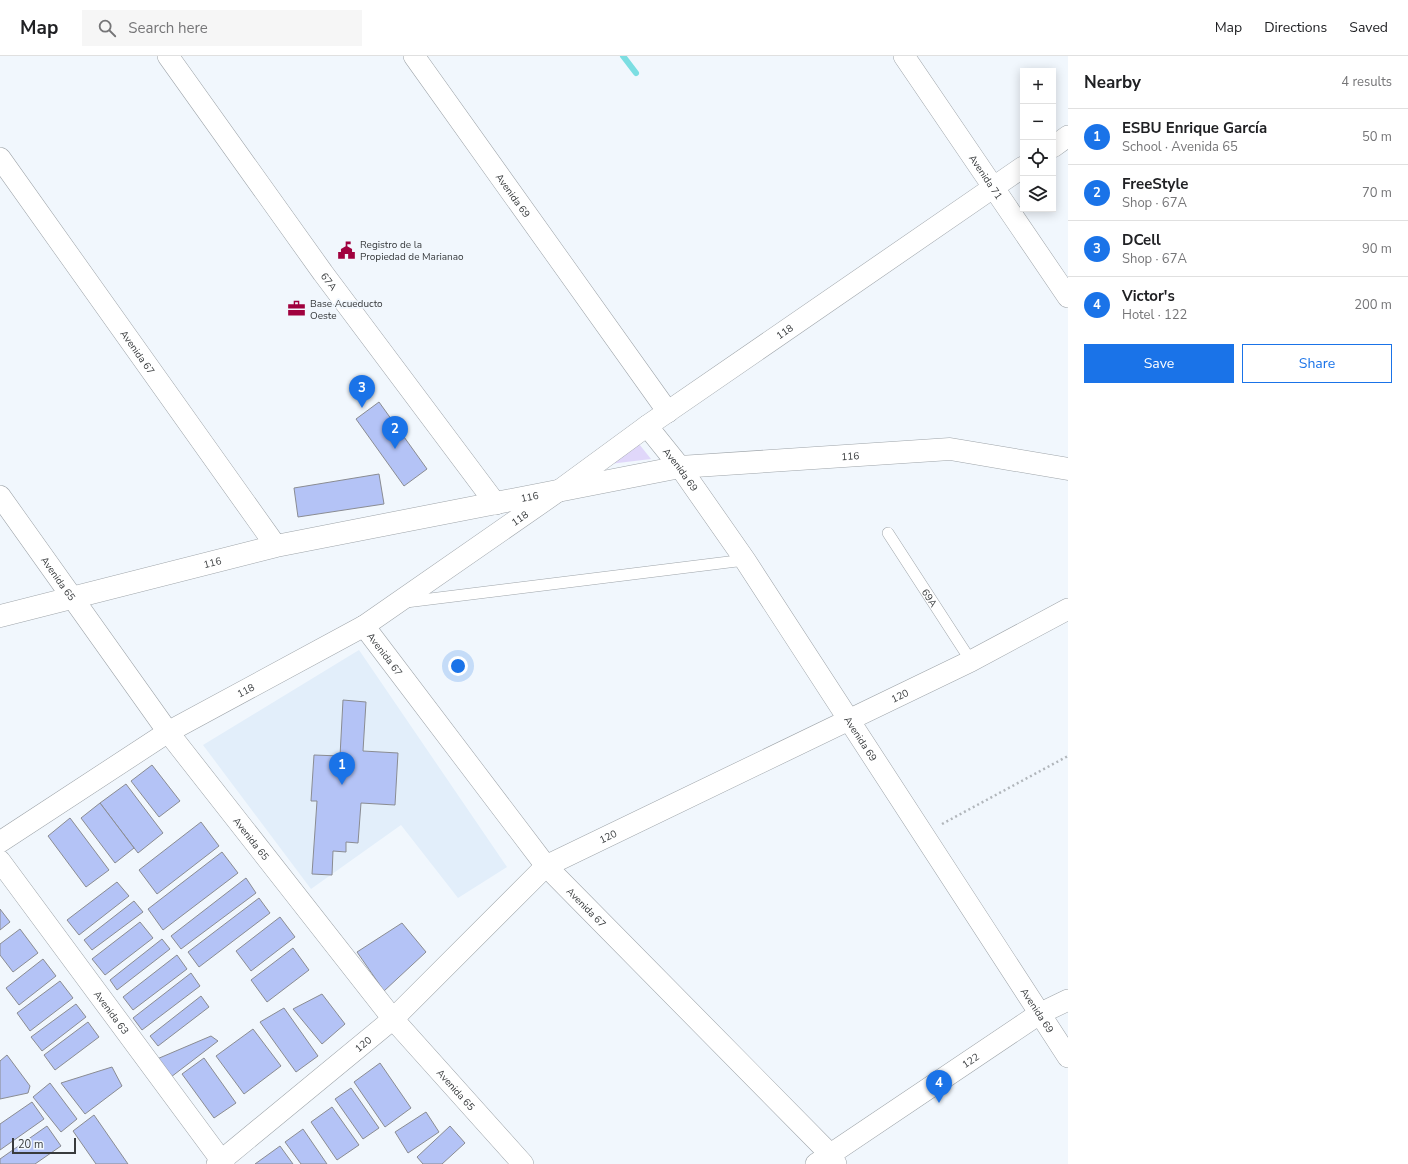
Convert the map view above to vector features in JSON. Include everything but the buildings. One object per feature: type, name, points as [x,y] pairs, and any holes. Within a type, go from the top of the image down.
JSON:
[{"type":"street","name":"67A","points":[[168,56],[323,273],[496,504]]},
{"type":"street","name":"Avenida 69","points":[[414,56],[668,412]]},
{"type":"street","name":"Avenida 71","points":[[904,56],[1068,297]]},
{"type":"street","points":[[1056,145],[1068,136]]},
{"type":"street","name":"Avenida 67","points":[[0,158],[276,546]]},
{"type":"street","name":"118","points":[[0,842],[168,732],[364,626],[557,492],[647,426],[1020,169]]},
{"type":"street","name":"Avenida 69","points":[[647,426],[680,467],[745,560],[1068,1057]]},
{"type":"street","name":"116","points":[[0,616],[276,546],[680,467],[950,449],[1068,469]]},
{"type":"street","name":"Avenida 65","points":[[0,496],[168,732],[393,1019],[524,1164]]},
{"type":"street","name":"120","points":[[220,1163],[393,1019],[546,866],[971,662],[1068,609]]},
{"type":"street","name":"Avenida 67","points":[[364,626],[546,866],[827,1161]]},
{"type":"street","name":"Avenida 63","points":[[0,861],[220,1163]]},
{"type":"street","name":"122","points":[[827,1161],[1039,1014],[1068,1000]]},
{"type":"lane","name":"69A","points":[[888,533],[971,662]]},
{"type":"lane","points":[[397,603],[745,560]]},
{"type":"path","points":[[924,834],[1068,756]]},
{"type":"shaded area","points":[[635,439],[651,459],[593,466]]},
{"type":"shaded area","points":[[359,650],[507,867],[458,898],[401,825],[311,889],[203,745]]},
{"type":"waterway","points":[[623,56],[636,73]]},
{"type":"place","name":"Registro de la Propiedad de Marianao","points":[[347,250]]},
{"type":"place","name":"Base Acueducto Oeste","points":[[297,309]]},
{"type":"place","name":"DCell","points":[[362,408]]},
{"type":"place","name":"FreeStyle","points":[[395,449]]},
{"type":"place","name":"ESBU Enrique García","points":[[342,785]]},
{"type":"place","name":"Victor's","points":[[939,1103]]}]
